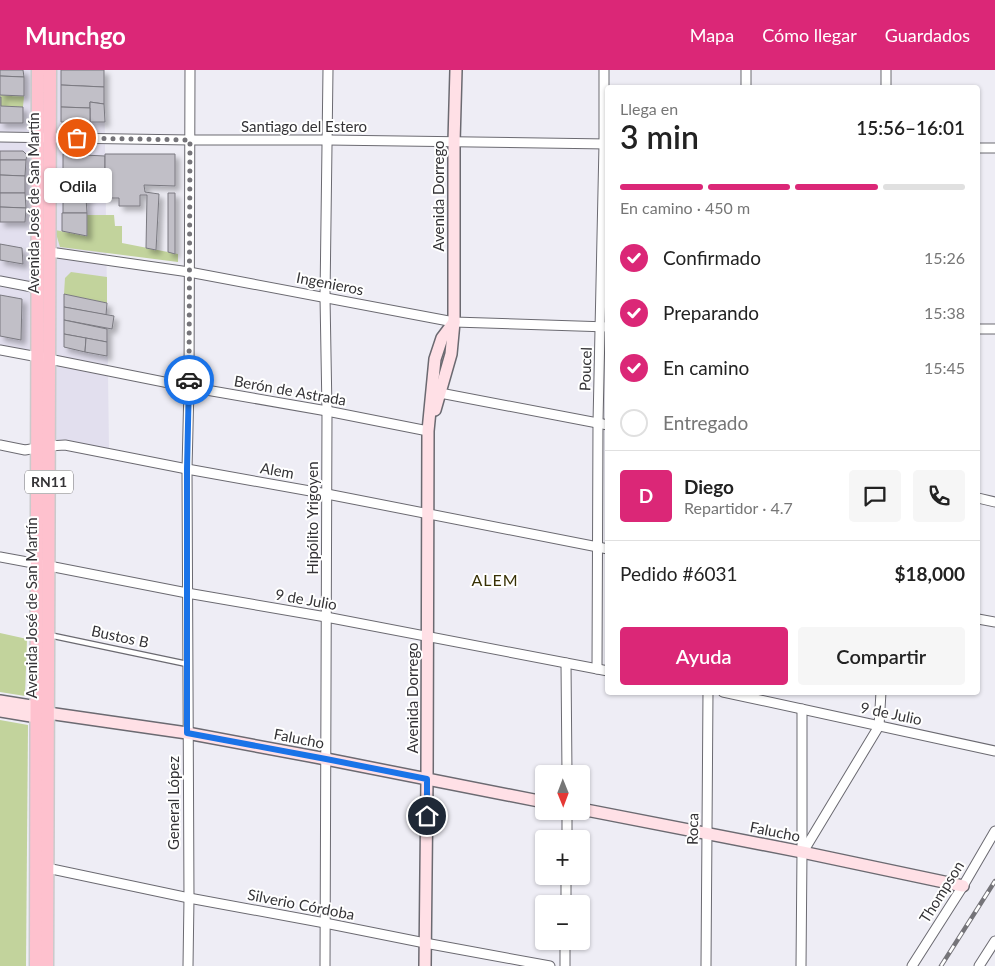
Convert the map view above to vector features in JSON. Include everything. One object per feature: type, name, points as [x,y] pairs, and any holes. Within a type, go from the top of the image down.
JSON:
[{"type":"main road","name":"Avenida José de San Martín","points":[[36,966],[43,565],[43,358],[50,252],[44,137],[38,70]]},
{"type":"main road","name":"Avenida José de San Martín","points":[[43,358],[38,288],[44,137],[50,70]]},
{"type":"main road","name":"Avenida Dorrego","points":[[428,431],[451,354],[454,322],[456,70]]},
{"type":"main road","name":"Avenida Dorrego","points":[[425,966],[428,431],[435,359],[442,338],[454,322]]},
{"type":"main road","name":"Avenida José de San Martín","points":[[43,565],[48,635],[41,712],[47,868],[47,966]]},
{"type":"main road","name":"Falucho","points":[[0,701],[41,712]]},
{"type":"main road","name":"Falucho","points":[[0,711],[41,712],[187,733],[535,800]]},
{"type":"main road","name":"Falucho","points":[[590,811],[802,852],[963,886]]},
{"type":"street","name":"General López","points":[[188,966],[187,469],[190,70]]},
{"type":"street","name":"Hipólito Yrigoyen","points":[[325,966],[327,411],[325,297],[328,70]]},
{"type":"street","name":"Poucel","points":[[604,70],[605,107]]},
{"type":"street","points":[[746,70],[746,85]]},
{"type":"street","points":[[886,70],[886,85]]},
{"type":"street","name":"Santiago del Estero","points":[[0,137],[605,144]]},
{"type":"street","points":[[980,148],[995,148]]},
{"type":"street","name":"Poucel","points":[[597,669],[605,236]]},
{"type":"street","name":"Ingenieros","points":[[50,252],[189,272],[454,322],[604,327]]},
{"type":"street","points":[[0,281],[38,288]]},
{"type":"street","points":[[980,329],[995,329]]},
{"type":"street","name":"Berón de Astrada","points":[[0,350],[428,431]]},
{"type":"street","points":[[434,373],[440,393],[603,424]]},
{"type":"street","name":"Alem","points":[[0,445],[25,450],[65,445],[605,548]]},
{"type":"street","points":[[980,498],[995,502]]},
{"type":"street","name":"9 de Julio","points":[[0,557],[605,670]]},
{"type":"street","points":[[980,619],[995,622]]},
{"type":"street","points":[[566,663],[567,765]]},
{"type":"street","name":"Roca","points":[[706,966],[708,695]]},
{"type":"street","name":"9 de Julio","points":[[742,695],[995,751]]},
{"type":"street","points":[[802,852],[879,726],[881,695]]},
{"type":"street","points":[[801,966],[802,709]]},
{"type":"street","name":"Thompson","points":[[912,966],[995,832]]},
{"type":"street","name":"Silverio Córdoba","points":[[47,868],[189,898],[550,966]]},
{"type":"street","points":[[979,966],[995,941]]},
{"type":"street","points":[[565,966],[566,950]]},
{"type":"lane","name":"Bustos B","points":[[48,635],[187,664]]},
{"type":"shaded area","points":[[0,70],[104,70],[109,449],[49,442],[49,359],[0,350]]},
{"type":"green space","points":[[0,95],[24,96],[23,107],[1,106]]},
{"type":"green space","points":[[87,215],[114,215],[115,226],[122,226],[122,243],[178,254],[178,262],[60,247],[55,230],[87,236]]},
{"type":"green space","points":[[71,272],[107,277],[107,303],[64,294],[65,278]]},
{"type":"green space","points":[[0,633],[27,639],[25,696],[0,692]]},
{"type":"green space","points":[[0,720],[28,725],[26,966],[0,966]]},
{"type":"building","points":[[0,70],[23,70],[24,77],[0,76]]},
{"type":"building","points":[[61,70],[104,70],[104,87],[61,85]]},
{"type":"building","points":[[0,76],[24,77],[24,96],[0,95]]},
{"type":"building","points":[[61,85],[104,87],[104,104],[90,102],[90,108],[61,107]]},
{"type":"building","points":[[0,97],[1,106],[23,107],[23,123],[0,123]]},
{"type":"building","points":[[90,102],[104,104],[105,122],[90,122]]},
{"type":"building","points":[[61,107],[90,108],[90,122],[61,122]]},
{"type":"building","points":[[0,151],[23,151],[27,155],[26,160],[0,160]]},
{"type":"building","points":[[63,154],[105,156],[105,172],[63,171]]},
{"type":"building","points":[[105,154],[175,154],[175,186],[144,185],[145,192],[159,194],[156,250],[146,248],[147,195],[140,195],[140,206],[119,206],[119,198],[105,198]]},
{"type":"building","points":[[0,160],[26,160],[25,176],[0,175]]},
{"type":"building","points":[[63,171],[84,171],[84,182],[63,182]]},
{"type":"building","points":[[84,171],[105,172],[105,192],[84,192]]},
{"type":"building","points":[[0,175],[25,176],[25,193],[0,193]]},
{"type":"building","points":[[63,182],[84,182],[84,192],[89,192],[90,198],[63,197]]},
{"type":"building","points":[[0,193],[25,193],[26,208],[0,207]]},
{"type":"building","points":[[168,193],[175,193],[175,254],[168,252]]},
{"type":"building","points":[[63,197],[86,198],[87,213],[63,213]]},
{"type":"building","points":[[0,207],[26,208],[25,222],[0,222]]},
{"type":"building","points":[[62,213],[87,213],[87,236],[62,231]]},
{"type":"building","points":[[0,244],[22,248],[23,264],[0,260]]},
{"type":"building","points":[[64,294],[107,303],[106,315],[64,307]]},
{"type":"building","points":[[0,295],[22,299],[21,340],[0,336]]},
{"type":"building","points":[[64,307],[114,316],[112,329],[64,320]]},
{"type":"building","points":[[64,320],[107,329],[107,342],[64,334]]},
{"type":"building","points":[[64,334],[86,338],[85,352],[64,347]]},
{"type":"building","points":[[86,338],[107,342],[107,356],[85,352]]},
{"type":"railway","points":[[941,966],[995,881]]},
{"type":"way so far","points":[[77,138],[190,140],[189,380]]},
{"type":"place","name":"Odila","points":[[77,138]]},
{"type":"district","name":"ALEM","points":[[495,580]]},
{"type":"route","points":[[189,380],[187,733],[427,779],[427,816]]}]
